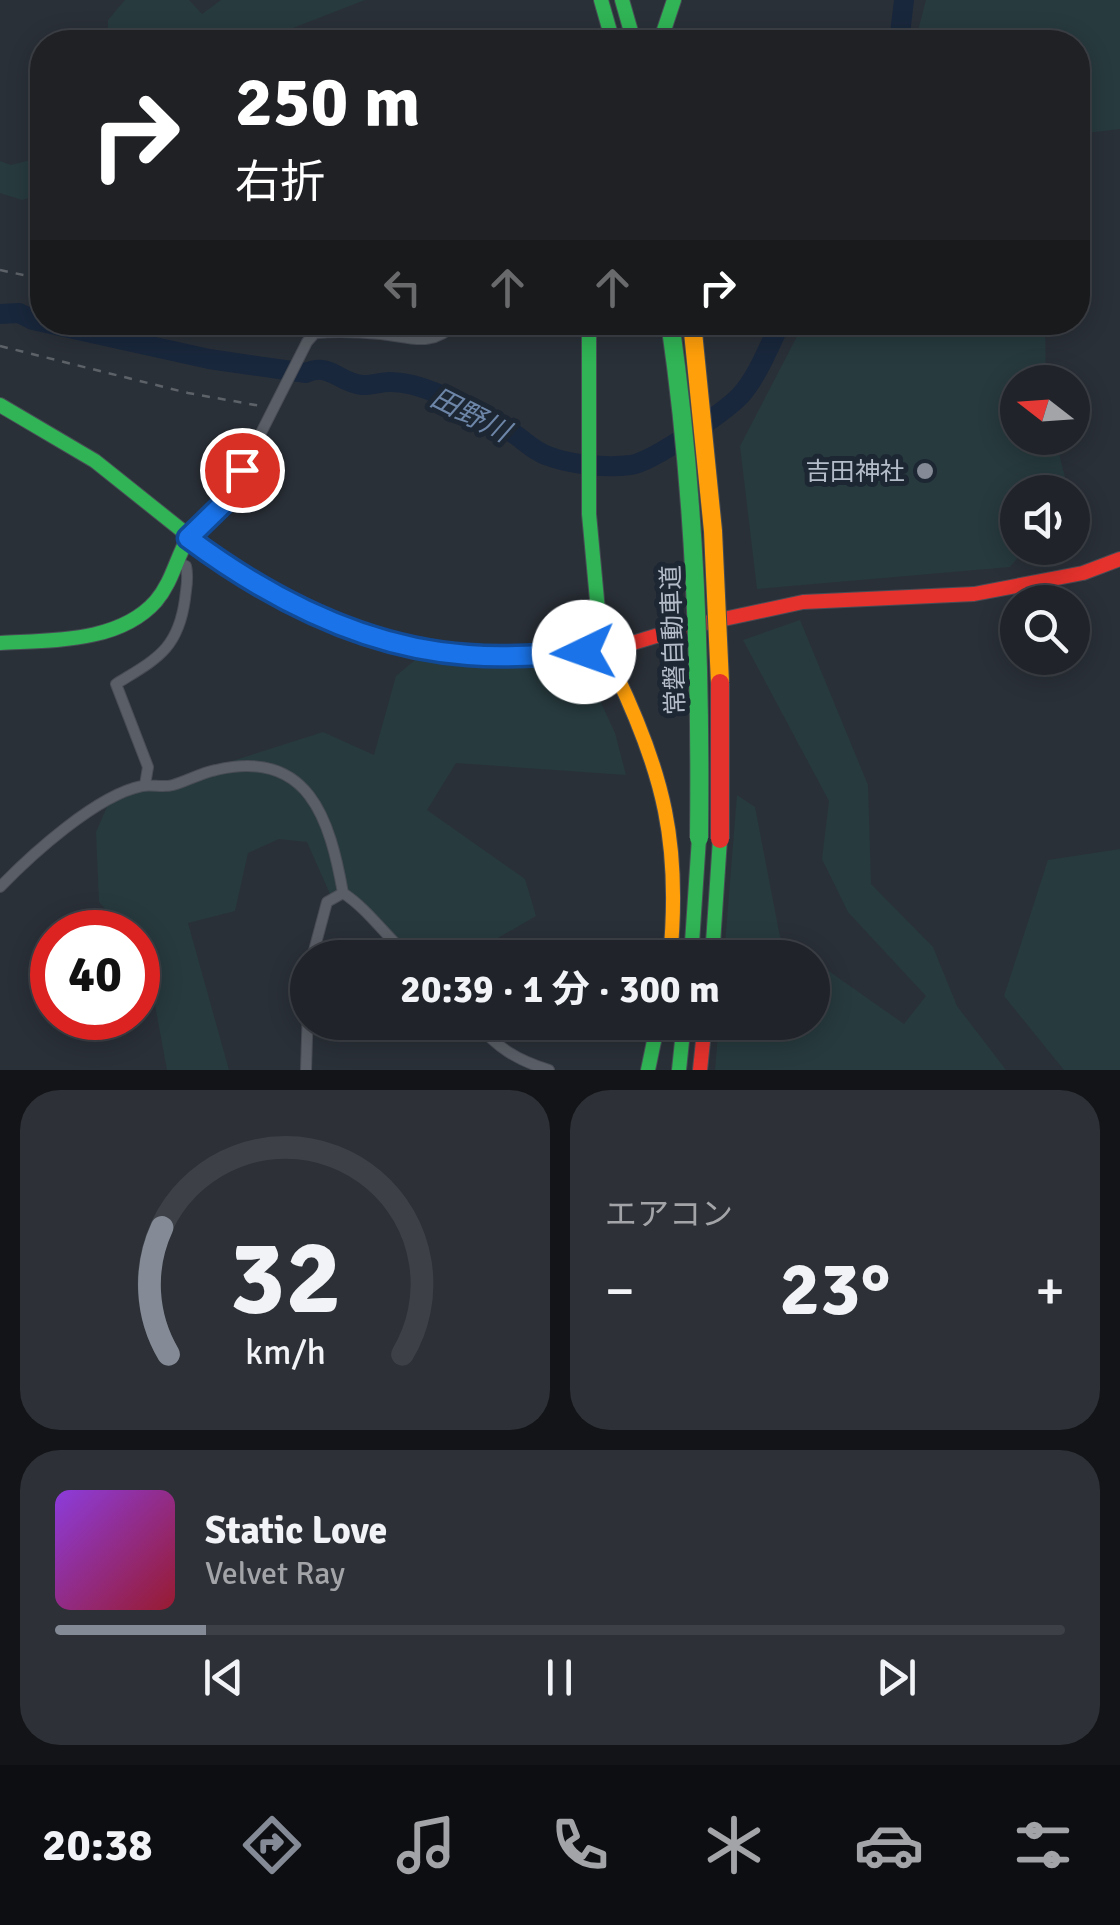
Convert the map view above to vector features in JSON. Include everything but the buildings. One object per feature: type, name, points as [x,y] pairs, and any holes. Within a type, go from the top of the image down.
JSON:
[{"type":"main road","points":[[602,0],[611,30]]},
{"type":"main road","points":[[622,0],[631,30]]},
{"type":"main road","points":[[664,30],[674,0]]},
{"type":"main road","points":[[589,335],[589,500],[600,632]]},
{"type":"main road","name":"常磐自動車道","points":[[672,335],[692,500],[699,608],[699,838],[692,940]]},
{"type":"main road","name":"常磐自動車道","points":[[693,335],[712,499],[722,713],[713,940]]},
{"type":"main road","points":[[0,406],[95,461],[234,572],[340,626],[406,646],[468,656],[584,652]]},
{"type":"main road","points":[[0,643],[91,636],[126,624],[161,594],[188,538]]},
{"type":"main road","points":[[626,645],[682,628],[803,602],[974,594],[1083,573],[1120,559]]},
{"type":"main road","points":[[600,632],[618,635],[626,645],[627,658],[615,672],[591,670],[584,652],[586,642],[600,632]]},
{"type":"main road","points":[[615,672],[654,757],[674,836],[676,910],[672,940]]},
{"type":"main road","points":[[648,1070],[654,1040]]},
{"type":"main road","points":[[679,1070],[682,1040]]},
{"type":"main road","points":[[700,1070],[703,1040]]},
{"type":"street","points":[[188,538],[227,500],[313,335]]},
{"type":"street","points":[[388,335],[414,341],[438,335]]},
{"type":"street","points":[[146,785],[148,767],[116,684],[163,654],[174,639],[182,618],[188,575],[186,566],[176,562]]},
{"type":"street","points":[[0,887],[99,802],[146,785],[172,785],[218,769],[260,767],[304,788],[326,821],[342,893],[363,907],[392,940]]},
{"type":"street","points":[[317,940],[327,902],[342,893]]},
{"type":"street","points":[[306,1070],[307,1040]]},
{"type":"street","points":[[491,1040],[505,1052],[549,1070]]},
{"type":"path","points":[[0,270],[30,276]]},
{"type":"path","points":[[0,346],[188,393],[273,409]]},
{"type":"green space","points":[[125,0],[189,0],[202,14],[221,0],[365,0],[288,30],[108,30],[108,20]]},
{"type":"green space","points":[[926,0],[1120,0],[1120,129],[1090,133],[1090,30],[918,30]]},
{"type":"green space","points":[[30,160],[30,198],[22,200],[0,193],[0,161],[11,165]]},
{"type":"green space","points":[[798,335],[1045,335],[1046,365],[1000,365],[1000,455],[1059,455],[1064,475],[1000,475],[1000,565],[1010,567],[757,589],[740,446]]},
{"type":"green space","points":[[800,620],[868,785],[871,884],[933,947],[957,1006],[1006,1070],[715,1070],[718,1040],[830,1040],[830,972],[904,1024],[926,996],[848,912],[822,859],[829,801],[743,640]]},
{"type":"green space","points":[[421,655],[468,661],[568,664],[596,692],[615,733],[626,775],[456,763],[427,810],[525,879],[536,916],[494,940],[399,940],[350,892],[330,894],[307,842],[279,839],[248,853],[235,911],[188,923],[229,1070],[167,1070],[160,1032],[160,910],[106,910],[99,902],[96,832],[110,800],[323,732],[374,755],[396,676]]},
{"type":"green space","points":[[737,795],[755,807],[780,937],[784,940],[725,940]]},
{"type":"green space","points":[[1120,849],[1120,1070],[1064,1070],[1004,996],[1048,860]]},
{"type":"waterway","name":"田野川","points":[[900,30],[904,0]]},
{"type":"waterway","name":"田野川","points":[[0,314],[19,313],[30,318]]},
{"type":"waterway","name":"田野川","points":[[101,335],[209,359],[306,373],[328,371],[362,385],[388,382],[421,387],[510,431],[548,456],[578,464],[611,466],[642,462],[731,404],[752,379],[775,335]]},
{"type":"traffic: fast","points":[[601,0],[610,30]]},
{"type":"traffic: fast","points":[[622,0],[631,30]]},
{"type":"traffic: fast","points":[[664,30],[674,0]]},
{"type":"traffic: fast","points":[[589,335],[589,514],[600,632]]},
{"type":"traffic: fast","points":[[672,335],[695,580],[699,838]]},
{"type":"traffic: fast","points":[[0,405],[95,461],[234,572],[280,599],[340,626],[407,646],[469,656],[584,653]]},
{"type":"traffic: fast","points":[[0,643],[83,637],[141,615],[161,594],[188,538]]},
{"type":"traffic: fast","points":[[605,631],[620,638],[627,653],[620,668],[605,675],[590,668],[583,653],[590,638],[605,631]]},
{"type":"traffic: fast","points":[[692,940],[699,838]]},
{"type":"traffic: fast","points":[[713,940],[720,839]]},
{"type":"traffic: fast","points":[[648,1070],[654,1040]]},
{"type":"traffic: fast","points":[[679,1070],[682,1040]]},
{"type":"traffic: slow","points":[[693,335],[713,531],[720,683]]},
{"type":"traffic: slow","points":[[615,672],[646,744],[665,811],[673,880],[671,940]]},
{"type":"traffic: jam","points":[[626,645],[682,628],[803,602],[974,594],[1083,573],[1120,559]]},
{"type":"traffic: jam","points":[[720,683],[720,839]]},
{"type":"traffic: jam","points":[[700,1070],[703,1040]]},
{"type":"place","name":"吉田神社","points":[[925,471]]},
{"type":"route","points":[[242,470],[227,500],[188,538],[234,572],[280,598],[340,626],[406,646],[468,656],[584,652]]}]
